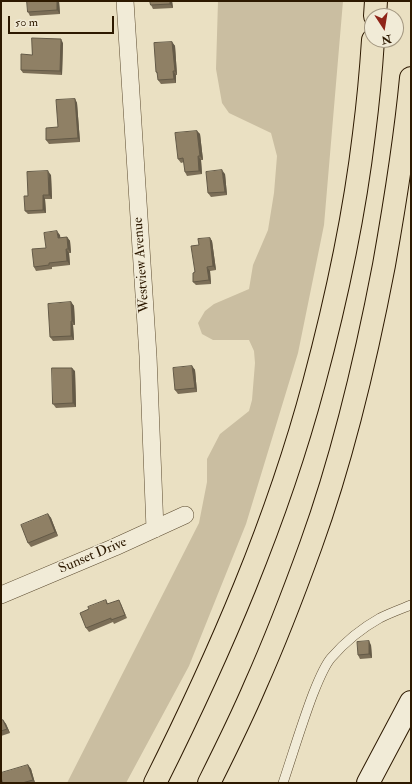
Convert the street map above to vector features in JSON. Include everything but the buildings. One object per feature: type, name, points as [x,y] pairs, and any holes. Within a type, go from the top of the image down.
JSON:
[{"type":"highway","points":[[155,783],[191,710],[232,620],[268,529],[304,419],[326,338],[348,235],[364,134],[372,48]]},
{"type":"highway","points":[[209,783],[255,688],[291,600],[312,543],[343,443],[368,344],[382,271],[403,146],[411,78]]},
{"type":"main road","points":[[368,783],[411,702]]},
{"type":"street","name":"Westview Avenue","points":[[125,1],[148,356],[155,529]]},
{"type":"street","name":"Sunset Drive","points":[[1,595],[87,559],[185,515]]},
{"type":"lane","points":[[283,783],[304,716],[318,682],[330,659],[346,643],[365,628],[381,618],[411,605]]},
{"type":"shaded area","points":[[218,1],[343,1],[324,225],[298,353],[246,524],[189,666],[126,783],[67,783],[199,523],[207,482],[207,459],[220,434],[249,411],[252,400],[255,363],[254,351],[249,340],[213,340],[202,334],[198,323],[205,311],[214,304],[249,289],[253,265],[268,230],[274,193],[277,156],[271,133],[229,113],[222,103],[216,69]]}]
